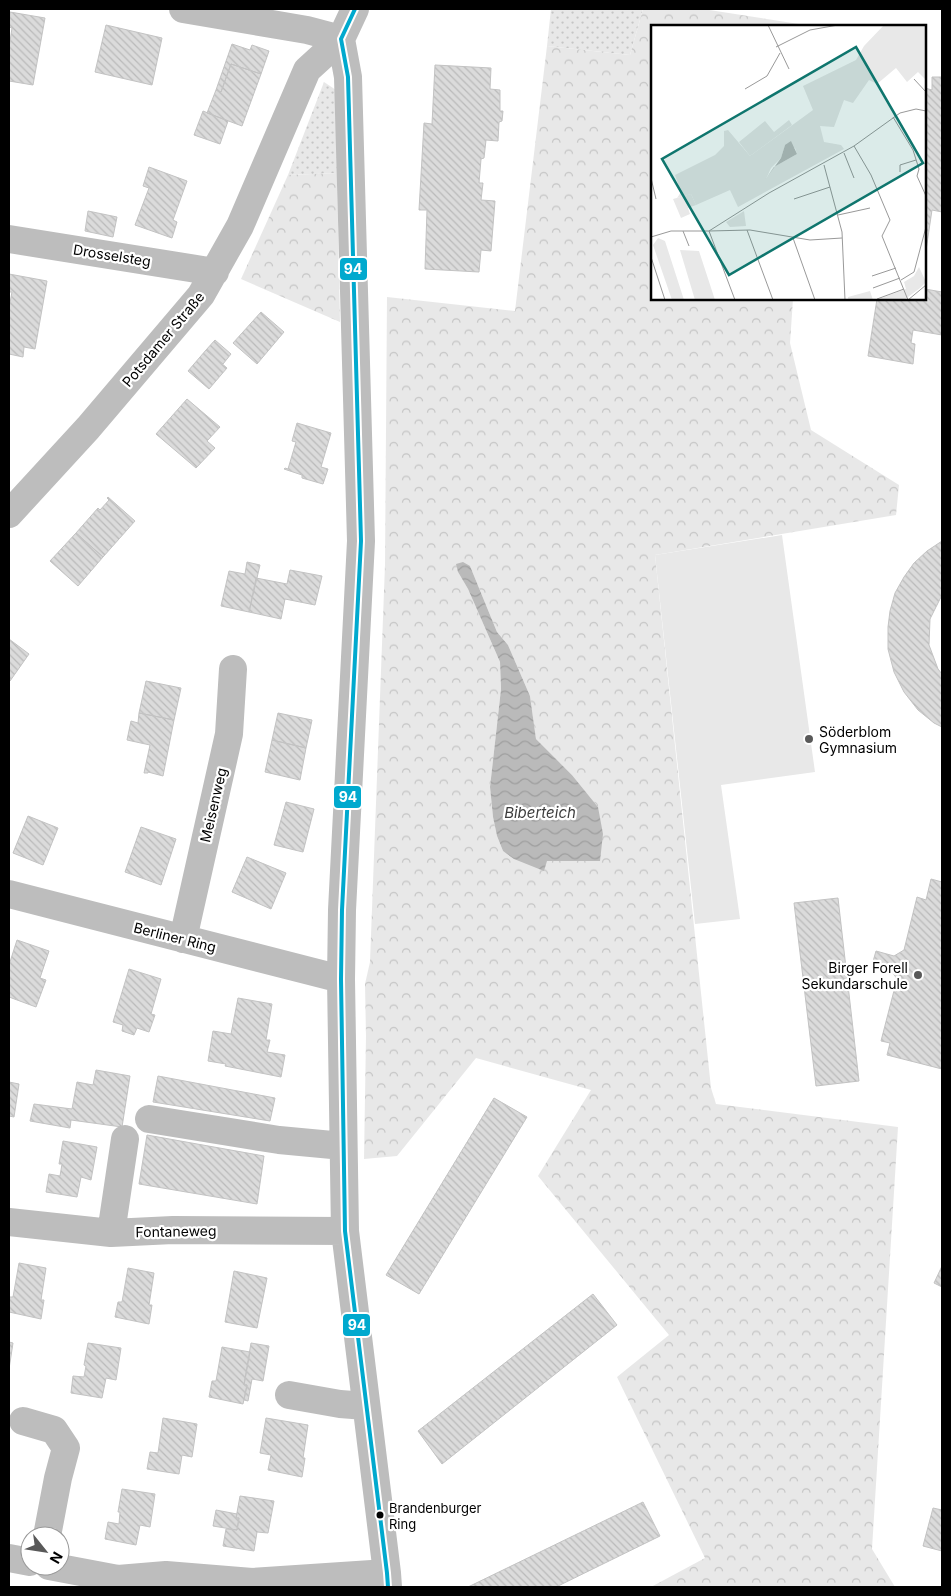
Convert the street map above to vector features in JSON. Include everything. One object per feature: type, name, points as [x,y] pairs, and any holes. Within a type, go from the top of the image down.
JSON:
[{"type":"street","points":[[183,9],[307,30],[341,39]]},
{"type":"street","points":[[70,1570],[118,1579],[166,1575],[252,1582],[388,1580],[344,1231],[342,1146],[340,979],[342,910],[361,541],[348,77],[341,39],[355,9]]},
{"type":"street","name":"Potsdamer Straße","points":[[9,514],[88,428],[201,295],[240,226],[307,70],[341,39]]},
{"type":"street","name":"Drosselsteg","points":[[9,239],[215,272]]},
{"type":"street","name":"Meisenweg","points":[[183,939],[229,734],[233,669]]},
{"type":"street","name":"Berliner Ring","points":[[9,894],[340,979]]},
{"type":"street","points":[[149,1119],[279,1140],[342,1146]]},
{"type":"street","points":[[111,1233],[125,1139]]},
{"type":"street","name":"Fontaneweg","points":[[9,1222],[111,1233],[173,1230],[344,1231]]},
{"type":"street","points":[[289,1395],[340,1404],[366,1406]]},
{"type":"street","points":[[23,1421],[54,1430],[66,1448],[58,1478],[50,1526]]},
{"type":"green space","points":[[551,9],[643,9],[630,55],[547,46]]},
{"type":"green space","points":[[643,9],[703,9],[805,25],[651,25],[651,300],[793,300],[790,343],[811,430],[899,485],[896,515],[655,555],[711,1088],[716,1104],[898,1127],[872,1549],[895,1587],[651,1587],[705,1558],[617,1377],[669,1335],[538,1176],[591,1090],[476,1058],[397,1156],[364,1159],[365,984],[370,962],[385,565],[387,297],[515,311],[547,46],[630,55]],"holes":[[[470,566],[497,632],[508,645],[530,696],[536,739],[572,775],[598,807],[600,861],[546,861],[544,870],[503,851],[497,836],[493,817],[490,787],[501,689],[500,662],[468,589],[458,572]]]},
{"type":"green space","points":[[324,82],[336,90],[337,173],[288,175]]},
{"type":"green space","points":[[337,173],[340,322],[241,279],[288,175]]},
{"type":"green space","points":[[782,535],[815,772],[721,785],[740,919],[695,924],[655,555]]},
{"type":"water","name":"Biberteich","points":[[463,562],[470,566],[497,632],[508,645],[530,696],[536,739],[572,775],[598,807],[603,834],[600,861],[547,861],[544,871],[514,859],[503,851],[497,836],[493,817],[490,787],[501,689],[500,662],[468,589],[458,572],[456,564]]},
{"type":"building","points":[[10,12],[45,18],[33,85],[9,81],[9,48],[12,28],[9,27]]},
{"type":"building","points":[[106,25],[162,38],[152,85],[95,72]]},
{"type":"building","points":[[232,44],[250,50],[252,45],[269,51],[261,74],[231,64],[221,92],[216,90]]},
{"type":"building","points":[[231,64],[261,74],[242,126],[207,113],[216,90],[221,92]]},
{"type":"building","points":[[435,65],[491,68],[490,89],[500,90],[500,111],[503,111],[502,121],[499,122],[498,141],[486,140],[484,158],[481,159],[479,183],[483,183],[481,200],[495,201],[491,251],[481,250],[479,272],[425,269],[427,210],[419,210],[424,123],[432,124]]},
{"type":"building","points":[[932,77],[942,77],[942,212],[932,210],[926,250],[926,88],[932,90]]},
{"type":"building","points":[[203,111],[228,121],[220,144],[194,135]]},
{"type":"building","points":[[149,167],[187,181],[173,220],[177,222],[172,238],[135,225],[149,188],[143,186]]},
{"type":"building","points":[[88,211],[117,217],[113,237],[85,231]]},
{"type":"building","points":[[9,274],[47,281],[35,349],[24,347],[23,357],[9,354],[9,308],[12,292],[9,292]]},
{"type":"building","points":[[926,289],[942,292],[942,335],[913,330],[911,343],[915,344],[913,364],[868,356],[877,300],[926,300]]},
{"type":"building","points":[[261,312],[284,332],[257,364],[233,343]]},
{"type":"building","points":[[215,340],[231,354],[223,364],[206,350]]},
{"type":"building","points":[[206,350],[227,368],[209,389],[188,371]]},
{"type":"building","points":[[187,399],[220,427],[207,441],[215,448],[196,468],[156,434]]},
{"type":"building","points":[[297,423],[331,433],[321,467],[328,469],[323,484],[302,478],[302,475],[284,469],[288,469],[296,442],[292,441]]},
{"type":"building","points":[[108,497],[135,521],[103,557],[76,533],[98,508],[100,510],[109,500]]},
{"type":"building","points":[[76,533],[103,557],[78,586],[50,561]]},
{"type":"building","points":[[942,541],[942,595],[930,619],[929,645],[938,669],[942,674],[942,727],[918,710],[904,692],[894,672],[888,649],[888,627],[895,593],[904,577],[914,563]]},
{"type":"building","points":[[247,562],[260,565],[249,612],[221,606],[229,571],[245,574]]},
{"type":"building","points":[[290,570],[322,576],[315,605],[285,599],[281,619],[249,612],[256,578],[287,584]]},
{"type":"building","points":[[9,639],[29,654],[10,681],[9,680]]},
{"type":"building","points":[[146,681],[181,688],[174,720],[139,713]]},
{"type":"building","points":[[139,713],[174,720],[163,776],[148,772],[144,773],[150,745],[127,740],[131,721],[138,723]]},
{"type":"building","points":[[278,713],[312,720],[306,748],[272,740]]},
{"type":"building","points":[[272,740],[306,748],[300,780],[265,772]]},
{"type":"building","points":[[286,802],[314,809],[303,852],[274,845]]},
{"type":"building","points":[[28,816],[58,828],[43,865],[13,853]]},
{"type":"building","points":[[141,827],[176,839],[161,885],[125,872]]},
{"type":"building","points":[[247,857],[286,873],[271,909],[232,892]]},
{"type":"building","name":"Birger Forell Sekundarschule","points":[[931,879],[942,882],[942,1069],[887,1055],[890,1043],[881,1041],[897,979],[891,970],[872,965],[876,951],[894,956],[904,950],[917,897],[926,900]]},
{"type":"building","points":[[838,898],[859,1081],[816,1086],[794,903]]},
{"type":"building","points":[[17,940],[49,951],[40,978],[46,980],[36,1007],[9,997],[9,965]]},
{"type":"building","points":[[129,969],[161,979],[151,1014],[155,1015],[149,1032],[137,1028],[134,1035],[122,1031],[123,1025],[113,1022]]},
{"type":"building","points":[[238,998],[272,1004],[266,1040],[270,1040],[267,1052],[285,1055],[281,1077],[208,1061],[213,1031],[231,1034]]},
{"type":"building","points":[[96,1070],[130,1076],[122,1127],[71,1120],[70,1128],[30,1121],[34,1104],[72,1109],[77,1082],[93,1085]]},
{"type":"building","points":[[158,1076],[275,1098],[270,1121],[153,1102]]},
{"type":"building","points":[[9,1082],[19,1084],[14,1117],[9,1116]]},
{"type":"building","points":[[494,1098],[527,1117],[419,1294],[386,1275]]},
{"type":"building","points":[[147,1135],[264,1156],[257,1204],[139,1184]]},
{"type":"building","points":[[63,1141],[97,1147],[91,1180],[81,1177],[77,1197],[46,1192],[49,1174],[60,1176],[62,1164],[59,1164]]},
{"type":"building","points":[[19,1263],[46,1268],[41,1300],[44,1300],[41,1319],[9,1312],[9,1297],[13,1297]]},
{"type":"building","points":[[942,1266],[942,1287],[934,1283]]},
{"type":"building","points":[[128,1268],[154,1273],[149,1305],[152,1305],[149,1324],[115,1317],[118,1302],[122,1302]]},
{"type":"building","points":[[234,1271],[267,1278],[257,1328],[225,1322]]},
{"type":"building","points":[[593,1294],[617,1325],[442,1464],[418,1431]]},
{"type":"building","points":[[9,1342],[13,1343],[9,1369]]},
{"type":"building","points":[[88,1343],[121,1348],[116,1380],[106,1378],[102,1398],[71,1393],[73,1376],[84,1377]]},
{"type":"building","points":[[251,1343],[269,1346],[263,1381],[252,1379],[248,1401],[244,1400],[247,1385],[244,1385]]},
{"type":"building","points":[[222,1347],[250,1352],[244,1385],[247,1385],[243,1404],[209,1397],[212,1381],[216,1381]]},
{"type":"building","points":[[163,1418],[197,1424],[192,1457],[182,1455],[179,1474],[147,1469],[150,1452],[158,1453]]},
{"type":"building","points":[[266,1418],[308,1425],[302,1477],[268,1470],[271,1455],[260,1453]]},
{"type":"building","points":[[122,1489],[155,1494],[150,1527],[140,1525],[136,1545],[105,1539],[108,1522],[119,1524],[120,1512],[118,1512]]},
{"type":"building","points":[[240,1496],[274,1501],[268,1533],[257,1532],[254,1551],[223,1546],[226,1529],[237,1530],[239,1518],[236,1518]]},
{"type":"building","points":[[643,1502],[660,1536],[556,1587],[468,1587]]},
{"type":"building","points":[[933,1508],[942,1510],[942,1551],[923,1546]]},
{"type":"building","points":[[216,1510],[237,1514],[236,1518],[239,1518],[237,1530],[213,1526]]},
{"type":"transit line","name":"94","points":[[355,9],[341,39],[348,77],[361,541],[342,910],[341,979],[345,1231],[388,1587]]},
{"type":"place","name":"Söderblom Gymnasium","points":[[809,739]]},
{"type":"place","name":"Birger Forell Sekundarschule","points":[[918,975]]},
{"type":"place","name":"Brandenburger Ring","points":[[380,1515]]}]
